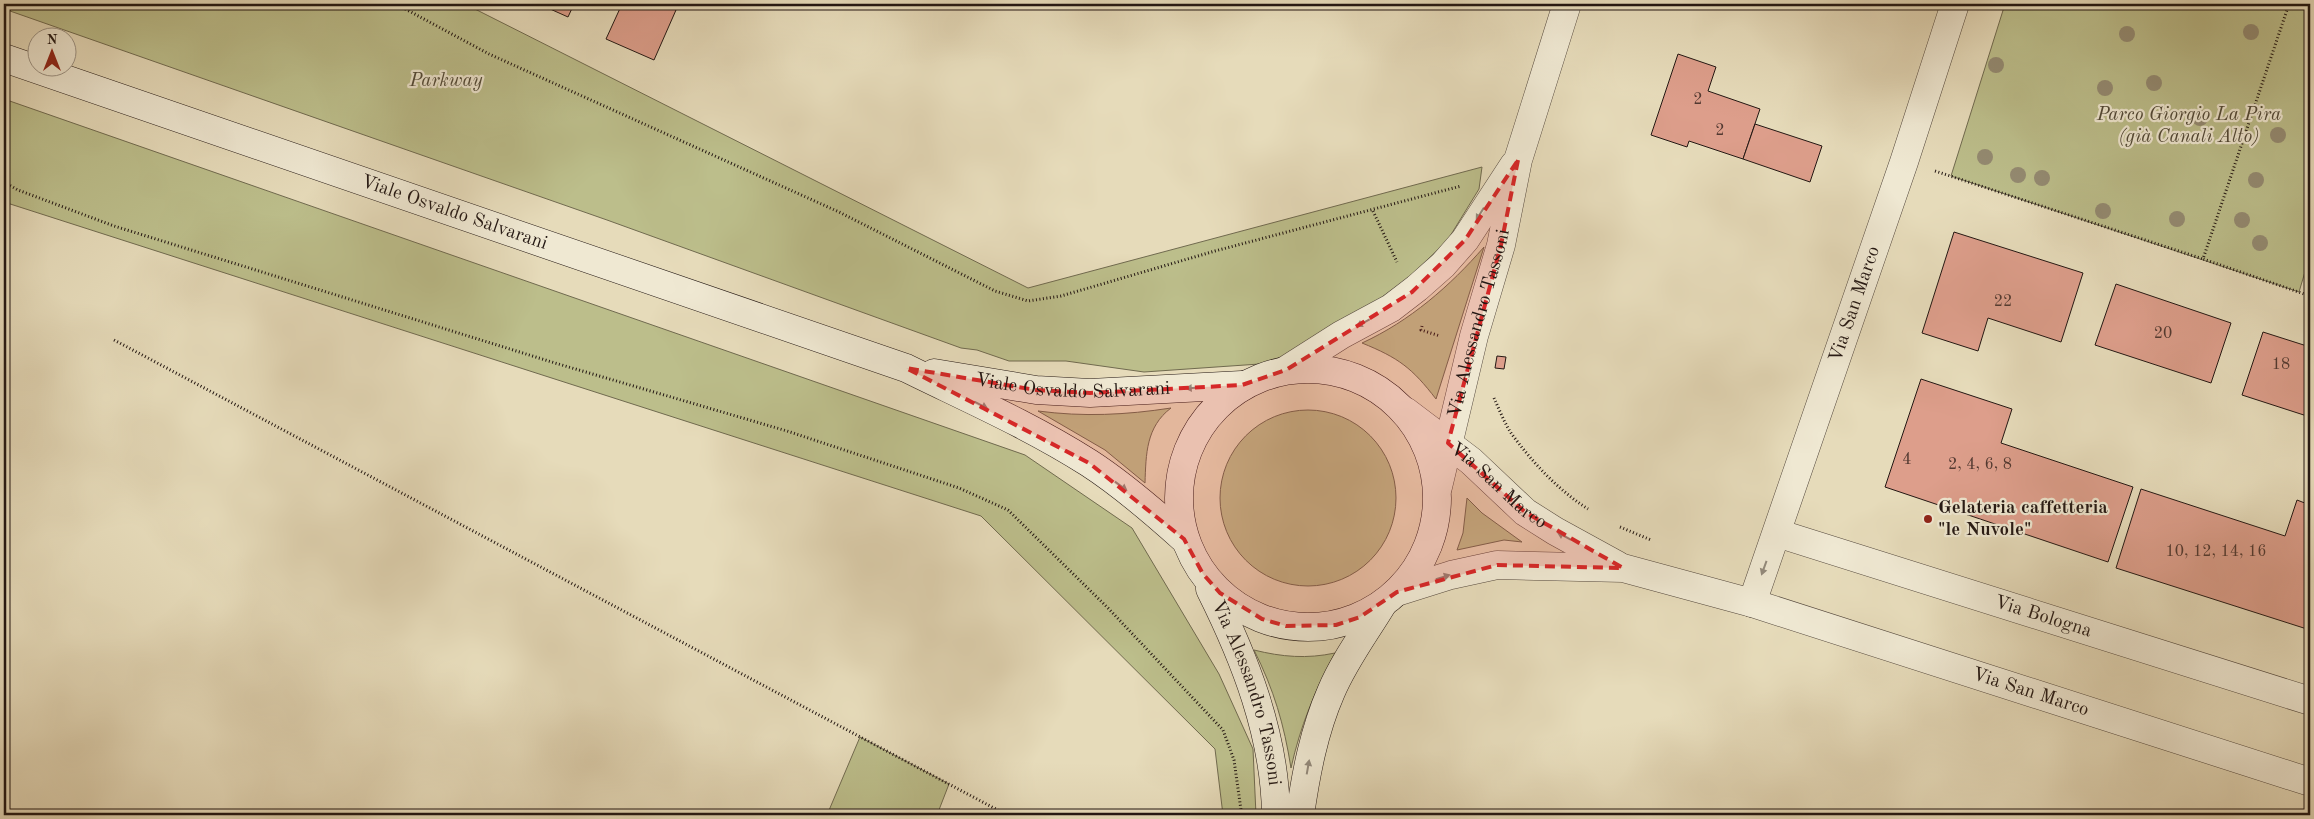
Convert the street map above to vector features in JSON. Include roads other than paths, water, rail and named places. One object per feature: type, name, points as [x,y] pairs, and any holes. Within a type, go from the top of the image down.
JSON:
[{"type":"street","name":"Via Alessandro Tassoni","points":[[1438,487],[1474,336],[1501,245],[1518,160],[1567,4]]},
{"type":"street","name":"Via San Marco","points":[[1752,603],[1904,162],[1955,4]]},
{"type":"street","name":"Viale Osvaldo Salvarani","points":[[4,58],[906,368],[1030,430],[1089,463],[1138,499],[1184,538]]},
{"type":"street","name":"Via Alessandro Tassoni","points":[[1286,370],[1341,335],[1391,308],[1417,288],[1465,240],[1518,160]]},
{"type":"street","name":"Viale Osvaldo Salvarani","points":[[906,368],[1036,390],[1090,393],[1242,386]]},
{"type":"street","points":[[1319,368],[1351,375],[1380,390],[1405,411],[1421,434],[1432,460],[1438,487],[1437,516],[1429,544],[1416,570],[1389,599],[1360,617],[1336,625],[1311,628],[1286,626],[1262,619],[1239,608],[1220,593],[1203,574],[1184,538],[1178,504],[1181,468],[1193,436],[1214,408],[1242,386],[1263,376],[1286,370],[1319,368]]},
{"type":"street","name":"Via San Marco","points":[[1405,411],[1471,461],[1525,512],[1555,531],[1623,568],[1752,603],[2310,782]]},
{"type":"street","name":"Via Bologna","points":[[1777,532],[2310,700]]},
{"type":"street","name":"Via San Marco","points":[[1389,599],[1451,575],[1497,565],[1623,568]]},
{"type":"street","name":"Via Alessandro Tassoni","points":[[1203,574],[1234,637],[1258,704],[1272,772],[1276,815]]},
{"type":"street","name":"Via Alessandro Tassoni","points":[[1300,815],[1309,758],[1325,706],[1332,690],[1389,599]]},
{"type":"place","name":"Gelateria caffetteria \"le Nuvole\"","points":[[1928,519]]},
{"type":"park label","name":"Parkway","points":[[446,81]]},
{"type":"park label","name":"Parco Giorgio La Pira (già Canali Alto)","points":[[2189,126]]}]
